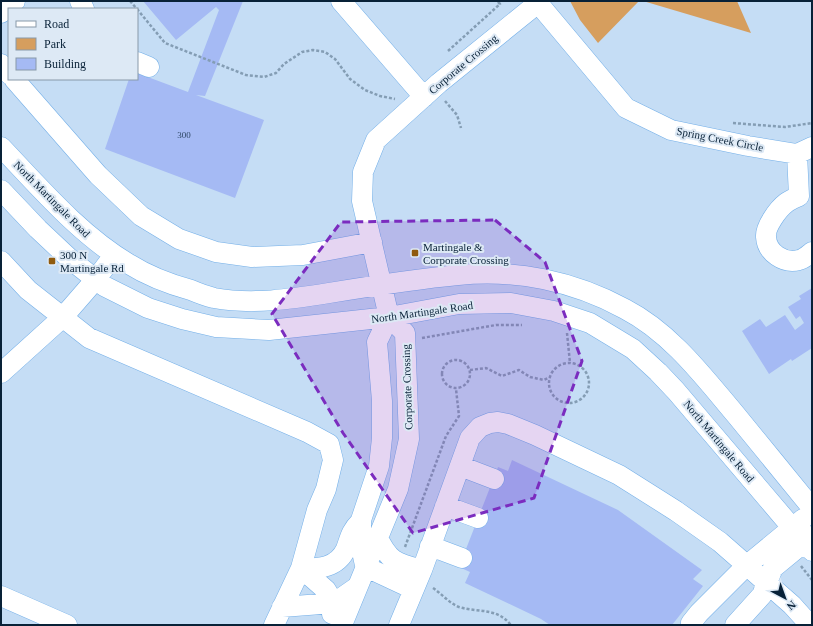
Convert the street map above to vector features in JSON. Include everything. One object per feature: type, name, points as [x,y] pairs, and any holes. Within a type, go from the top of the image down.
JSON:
[{"type":"street","points":[[1,13],[15,1]]},
{"type":"street","points":[[341,1],[418,90]]},
{"type":"street","name":"Corporate Crossing","points":[[342,625],[377,536],[398,488],[409,439],[405,334],[390,317],[362,200],[363,172],[376,140],[418,90],[537,2]]},
{"type":"street","name":"Spring Creek Circle","points":[[537,2],[626,108],[672,130],[748,146],[804,150]]},
{"type":"street","points":[[1,64],[8,73]]},
{"type":"street","points":[[15,80],[98,175],[141,216],[179,239],[216,252],[252,257],[303,255],[372,242]]},
{"type":"street","name":"North Martingale Road","points":[[1,148],[69,217],[96,242],[114,255],[129,265],[156,278],[213,298],[252,301],[284,300],[459,274],[503,274],[540,278],[570,284],[603,297],[628,310],[648,323],[676,346],[699,370],[812,510]]},
{"type":"street","points":[[804,150],[806,199],[785,204],[777,212],[770,224],[766,236],[768,247],[775,255],[782,259],[791,261],[800,260],[812,252]]},
{"type":"street","name":"North Martingale Road","points":[[1,190],[49,240],[71,260],[104,286],[148,308],[182,319],[216,327],[269,330],[390,317],[459,304],[511,303],[554,311],[590,323],[633,349],[658,372],[676,391],[802,542]]},
{"type":"street","points":[[1,373],[63,317],[96,279],[114,255]]},
{"type":"street","points":[[1,261],[28,290],[89,338],[307,432],[329,444],[333,460],[326,489],[317,510],[301,568],[274,625]]},
{"type":"street","points":[[390,317],[377,342],[382,401],[382,438],[379,466],[361,520],[361,547],[366,567],[417,580]]},
{"type":"street","points":[[398,625],[417,580],[470,438],[477,430],[490,423],[498,422],[508,424],[588,459],[626,479],[676,511],[720,542],[792,605],[810,625]]},
{"type":"street","points":[[460,466],[494,479]]},
{"type":"street","points":[[445,506],[478,518]]},
{"type":"street","points":[[737,624],[762,595],[773,568],[802,542],[812,510]]},
{"type":"street","points":[[301,568],[318,569],[327,567],[336,562],[342,557],[352,530],[361,520]]},
{"type":"street","points":[[377,536],[386,554],[417,580]]},
{"type":"street","points":[[692,625],[691,623],[699,613],[704,597],[746,566],[802,542]]},
{"type":"street","points":[[430,546],[462,558]]},
{"type":"street","points":[[301,568],[326,590],[334,603],[332,620],[334,625]]},
{"type":"street","points":[[282,606],[334,603],[357,587]]},
{"type":"street","points":[[1,596],[67,625]]},
{"type":"path","points":[[444,55],[500,4],[497,1]]},
{"type":"path","points":[[138,10],[166,43],[246,75],[264,77],[276,73],[284,64],[302,52],[313,50],[325,52],[335,59],[350,79],[365,90],[372,93],[395,99],[418,90]]},
{"type":"path","points":[[732,123],[785,128],[812,123]]},
{"type":"path","points":[[419,338],[496,324],[528,325]]},
{"type":"path","points":[[570,363],[567,331],[572,332]]},
{"type":"path","points":[[455,360],[465,362],[471,375],[468,383],[456,389],[447,385],[444,381],[442,372],[443,367],[450,361],[455,360]]},
{"type":"path","points":[[570,363],[577,365],[583,368],[587,374],[589,380],[587,394],[577,402],[570,404],[563,402],[552,394],[550,388],[551,377],[556,369],[565,364],[570,363]]},
{"type":"path","points":[[470,370],[486,368],[502,376],[519,370],[530,376],[544,380],[551,377]]},
{"type":"path","points":[[399,564],[446,436],[459,416],[456,389]]},
{"type":"path","points":[[802,542],[812,580]]},
{"type":"path","points":[[417,580],[429,585],[451,604],[460,607],[489,611],[503,618],[511,625]]},
{"type":"highlighted area","points":[[495,220],[545,262],[582,361],[534,498],[413,533],[343,433],[272,314],[341,222]]},
{"type":"green space","points":[[570,1],[639,1],[598,43],[580,20]]},
{"type":"green space","points":[[643,1],[737,1],[751,33]]},
{"type":"building","points":[[143,1],[243,1],[205,96],[196,95],[264,120],[235,198],[105,149],[129,80],[138,80],[138,73],[188,92],[219,10],[216,7],[176,40]]},
{"type":"building","points":[[812,288],[812,348],[792,361],[791,359],[769,374],[742,331],[760,319],[766,327],[785,315],[795,330],[804,323],[800,316],[796,319],[788,307],[801,299],[799,296]]},
{"type":"building","points":[[512,460],[618,510],[702,570],[693,579],[703,586],[672,625],[550,625],[541,619],[465,583],[470,572],[459,567],[498,467],[508,471]]},
{"type":"place","name":"Martingale & Corporate Crossing","points":[[415,253]]},
{"type":"place","name":"300 N Martingale Rd","points":[[52,261]]}]
